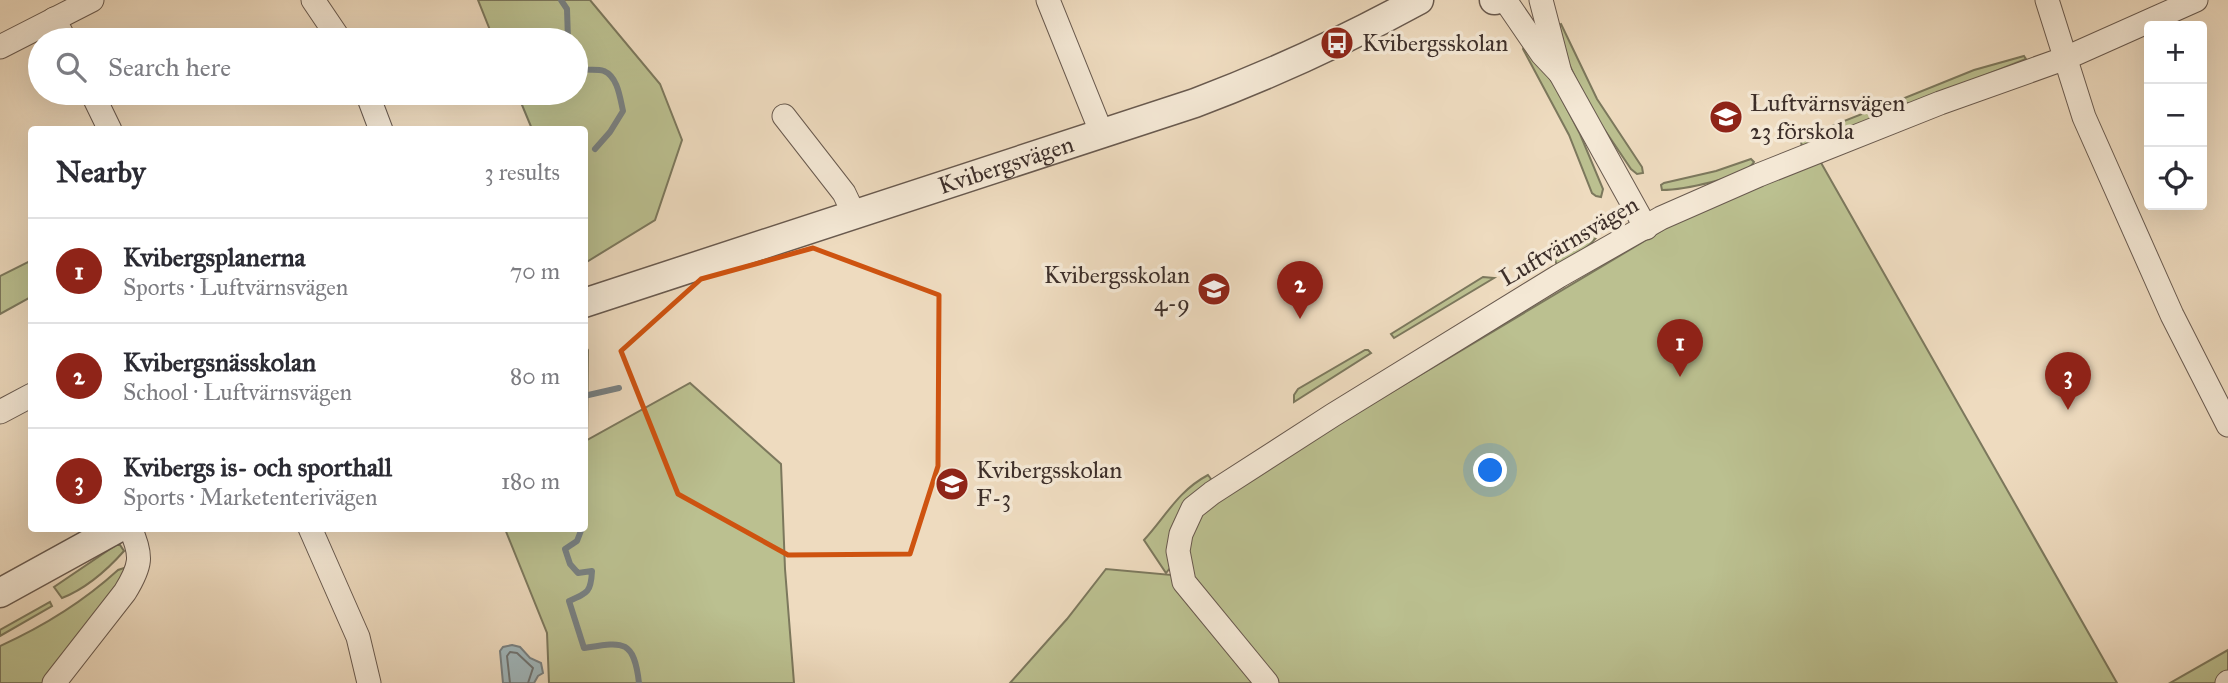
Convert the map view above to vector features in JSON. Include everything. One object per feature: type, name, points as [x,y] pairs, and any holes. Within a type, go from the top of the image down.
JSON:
[{"type":"street","points":[[37,28],[92,0]]},
{"type":"street","points":[[313,0],[332,28]]},
{"type":"street","points":[[1048,0],[1102,134]]},
{"type":"street","name":"Kvibergsvägen","points":[[588,302],[1102,134],[1257,79],[1346,38],[1419,0]]},
{"type":"street","points":[[1505,0],[1542,54],[1560,73],[1646,228]]},
{"type":"street","points":[[1542,0],[1560,73]]},
{"type":"street","points":[[2047,0],[2084,117],[2172,315],[2228,425]]},
{"type":"street","name":"Luftvärnsvägen","points":[[1267,683],[1184,582],[1178,551],[1181,534],[1193,508],[1212,493],[1332,415],[1559,276],[1661,218],[1801,157],[2066,58],[2196,0]]},
{"type":"street","points":[[54,19],[59,28]]},
{"type":"street","points":[[0,47],[28,32]]},
{"type":"street","points":[[98,105],[108,126]]},
{"type":"street","points":[[372,105],[379,126]]},
{"type":"street","points":[[784,116],[845,193],[854,214]]},
{"type":"street","points":[[0,412],[28,397]]},
{"type":"street","points":[[0,593],[111,532]]},
{"type":"street","points":[[54,683],[135,576],[139,564],[139,547],[132,532]]},
{"type":"street","points":[[312,532],[358,637],[369,683]]},
{"type":"highlighted area","points":[[813,248],[939,295],[938,466],[910,554],[788,555],[678,494],[621,351],[701,279]]},
{"type":"green space","points":[[478,0],[590,0],[660,84],[682,140],[655,220],[588,261],[588,126],[531,126],[522,105],[588,105],[588,28],[489,28]]},
{"type":"green space","points":[[1561,24],[1597,99],[1642,167],[1643,173],[1637,174],[1631,169],[1598,120],[1569,64],[1559,25]]},
{"type":"green space","points":[[1525,45],[1552,80],[1580,134],[1603,189],[1601,197],[1592,193],[1569,135],[1523,49]]},
{"type":"green space","points":[[2024,56],[2026,59],[1915,103],[1907,103],[1902,99],[1974,70]]},
{"type":"green space","points":[[1882,106],[1880,115],[1802,148],[1801,141],[1806,136]]},
{"type":"green space","points":[[1751,159],[1754,162],[1748,168],[1726,178],[1662,190],[1661,185],[1664,183],[1716,171]]},
{"type":"green space","points":[[1820,161],[2117,683],[1010,683],[1067,619],[1106,569],[1171,575],[1176,531],[1209,501],[1688,215]]},
{"type":"green space","points":[[1604,215],[1603,224],[1595,240],[1557,266],[1555,259]]},
{"type":"green space","points":[[28,262],[28,299],[0,314],[0,276]]},
{"type":"green space","points":[[1483,277],[1494,278],[1394,338],[1391,334]]},
{"type":"green space","points":[[1365,350],[1371,353],[1294,402],[1298,389]]},
{"type":"green space","points":[[690,383],[781,464],[785,569],[794,683],[549,683],[547,633],[506,532],[588,532],[588,439]]},
{"type":"green space","points":[[1208,475],[1210,481],[1176,518],[1170,539],[1170,568],[1166,573],[1144,540],[1180,496]]},
{"type":"green space","points":[[116,545],[120,545],[124,551],[111,565],[88,584],[62,598],[54,587]]},
{"type":"green space","points":[[124,568],[128,569],[44,683],[0,683],[0,646],[62,612]]},
{"type":"green space","points":[[50,602],[52,606],[0,636],[0,630]]},
{"type":"green space","points":[[2228,650],[2228,683],[2170,683]]},
{"type":"water","points":[[503,647],[520,647],[530,658],[541,663],[543,673],[534,683],[503,683],[500,651]]},
{"type":"waterway","points":[[561,0],[567,9],[568,28]]},
{"type":"waterway","points":[[588,69],[601,70],[609,74],[615,83],[623,111],[595,149]]},
{"type":"waterway","points":[[588,395],[619,388]]},
{"type":"waterway","points":[[580,532],[577,541],[565,549],[570,564],[578,573],[592,571],[587,591],[569,601],[584,648],[624,646],[634,658],[639,683]]},
{"type":"place","name":"Kvibergsskolan","points":[[1337,43]]},
{"type":"place","name":"Luftvärnsvägen 23 förskola","points":[[1726,117]]},
{"type":"place","name":"Kvibergsskolan 4-9","points":[[1214,289]]},
{"type":"place","name":"Kvibergsnässkolan","points":[[1300,319]]},
{"type":"place","name":"Kvibergsplanerna","points":[[1680,377]]},
{"type":"place","name":"Kvibergs is- och sporthall","points":[[2068,410]]},
{"type":"place","name":"Kvibergsskolan F-3","points":[[952,484]]}]
